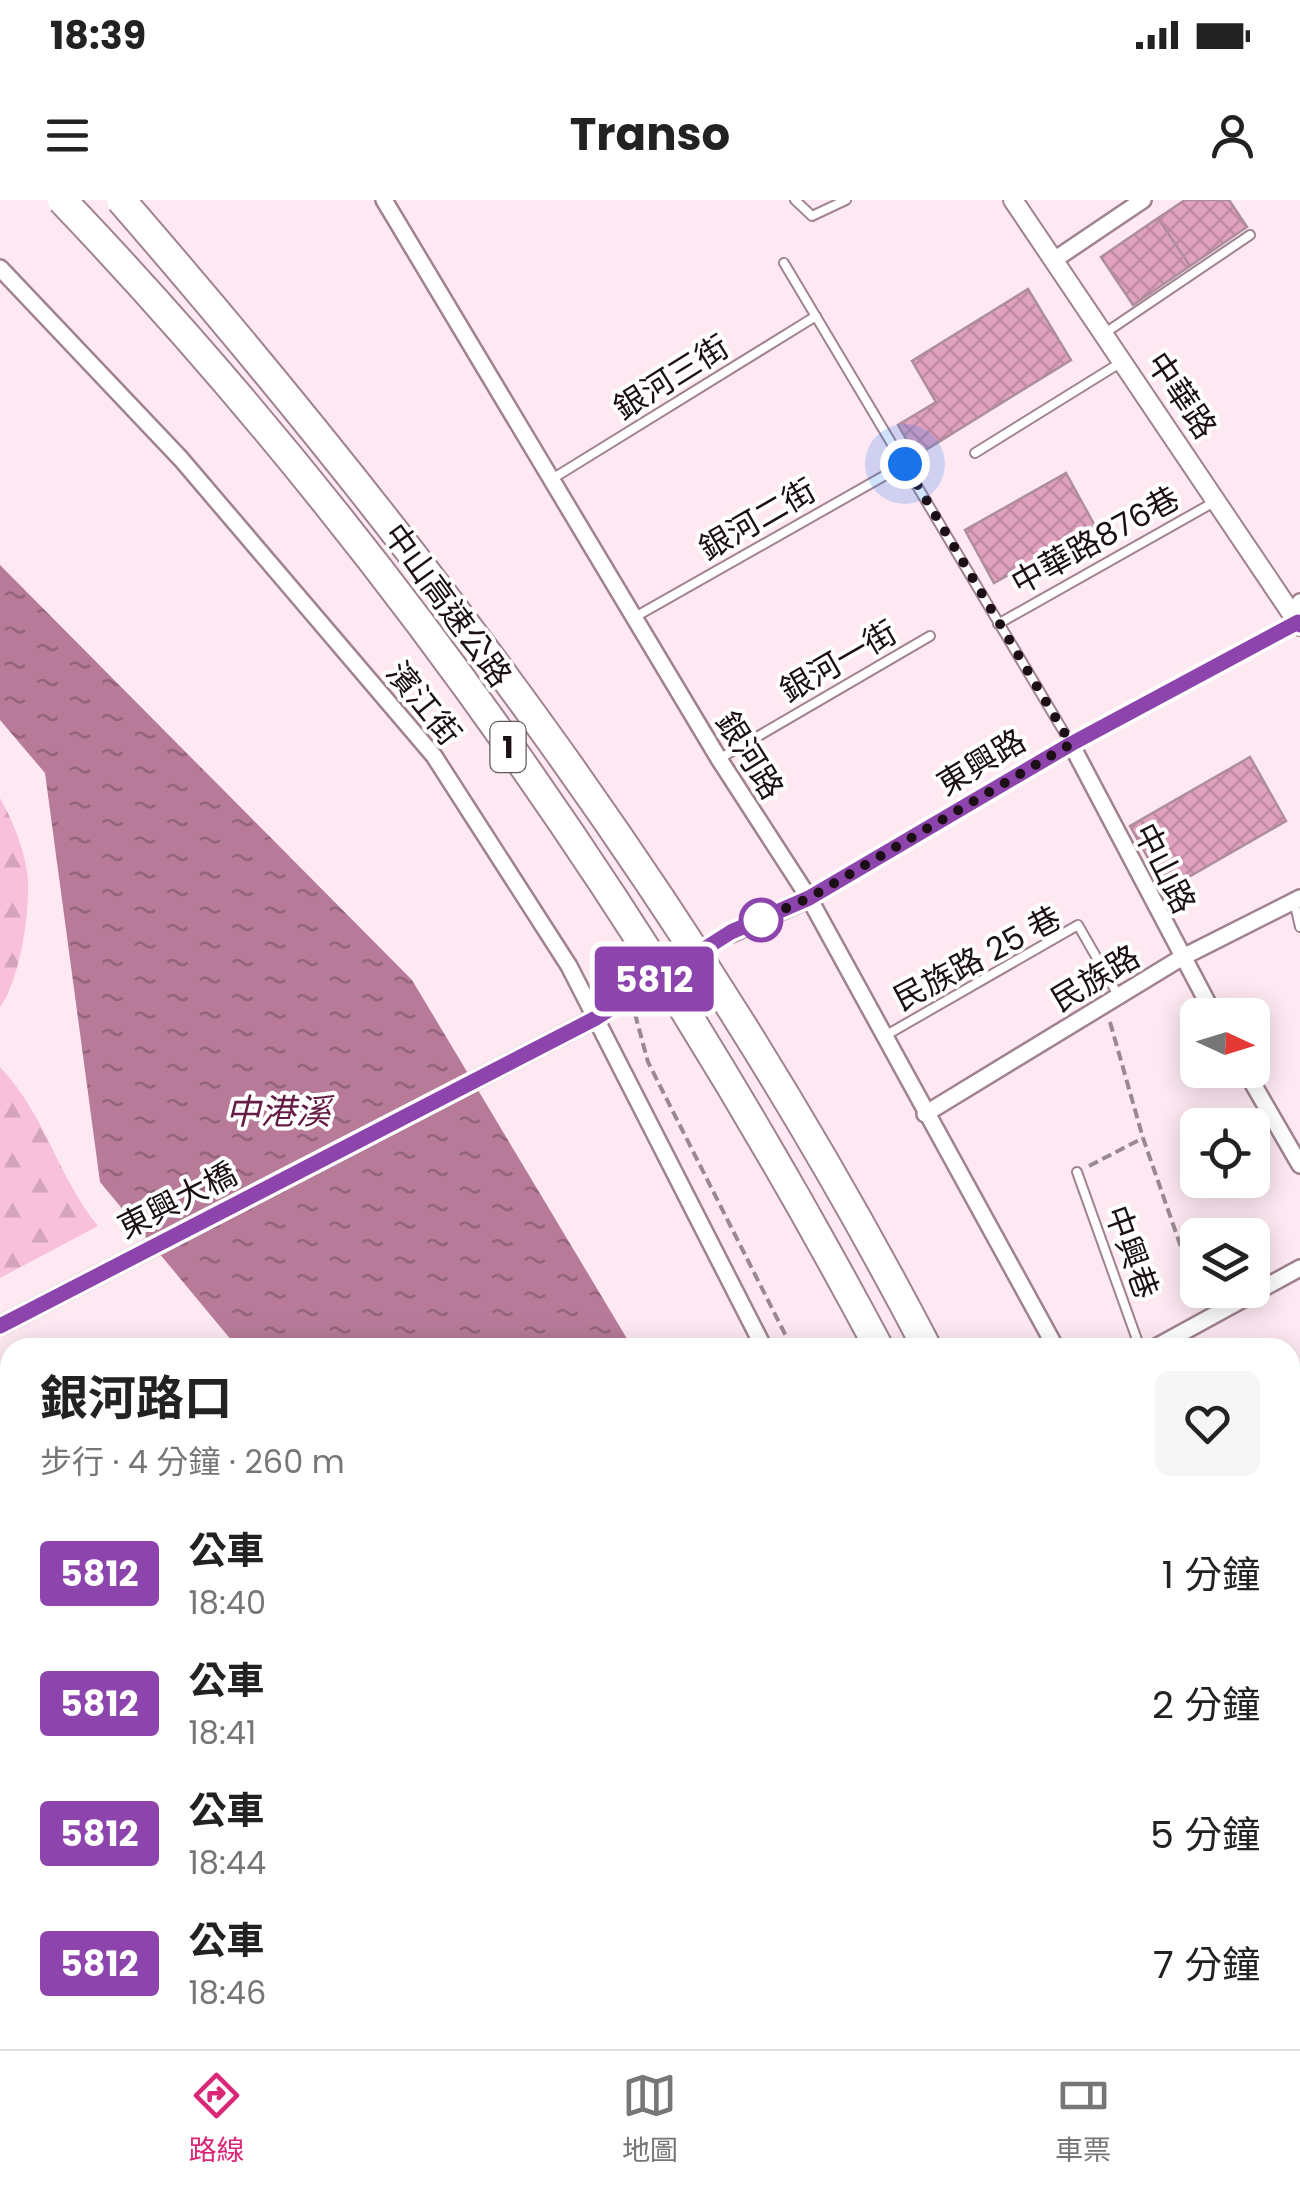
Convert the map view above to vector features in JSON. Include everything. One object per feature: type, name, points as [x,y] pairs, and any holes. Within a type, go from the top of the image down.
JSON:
[{"type":"highway","name":"中山高速公路","points":[[62,200],[235,392],[382,568],[666,980],[751,1117],[873,1338]]},
{"type":"highway","name":"中山高速公路","points":[[121,200],[411,547],[532,708],[755,1050],[921,1338]]},
{"type":"street","name":"銀河路","points":[[384,200],[719,759],[809,898],[924,1114],[1050,1338]]},
{"type":"street","name":"中華路","points":[[1014,200],[1299,623]]},
{"type":"street","points":[[1054,260],[1143,200]]},
{"type":"street","name":"濱江街","points":[[0,268],[180,459],[434,756],[569,966],[759,1338]]},
{"type":"street","points":[[1299,623],[1300,602]]},
{"type":"street","name":"東興路","points":[[731,932],[809,898],[1071,744],[1299,623]]},
{"type":"street","name":"中山路","points":[[1071,744],[1204,998]]},
{"type":"street","name":"民族路","points":[[924,1114],[1181,958],[1297,900]]},
{"type":"street","name":"東興大橋","points":[[0,1326],[596,1018],[644,984]]},
{"type":"street","points":[[1255,1088],[1300,1165]]},
{"type":"street","points":[[1172,1338],[1300,1268]]},
{"type":"lane","points":[[794,200],[812,216],[846,200]]},
{"type":"lane","points":[[1104,334],[1250,235]]},
{"type":"lane","points":[[784,262],[1071,744]]},
{"type":"lane","name":"銀河三街","points":[[552,479],[816,316]]},
{"type":"lane","points":[[975,453],[1123,361]]},
{"type":"lane","name":"銀河二街","points":[[634,617],[905,464]]},
{"type":"lane","name":"中華路876巷","points":[[998,624],[1217,500]]},
{"type":"lane","name":"銀河一街","points":[[719,759],[930,636]]},
{"type":"lane","points":[[1297,900],[1300,927]]},
{"type":"lane","name":"民族路 25 巷","points":[[883,1036],[1078,925],[1112,1000]]},
{"type":"lane","name":"中興巷","points":[[1078,1172],[1136,1338]]},
{"type":"path","points":[[626,996],[638,1018],[648,1062],[787,1338]]},
{"type":"path","points":[[1112,1000],[1143,1138],[1180,1244]]},
{"type":"path","points":[[1078,1172],[1143,1138]]},
{"type":"green space","points":[[0,798],[20,842],[28,885],[19,961],[0,1007]]},
{"type":"green space","points":[[0,1067],[29,1106],[98,1226],[0,1278]]},
{"type":"water","name":"中港溪","points":[[0,565],[412,980],[627,1338],[230,1338],[100,1182],[45,773],[0,720]]},
{"type":"building","points":[[1185,200],[1229,200],[1247,227],[1190,266],[1158,218]]},
{"type":"building","points":[[1158,218],[1190,266],[1133,305],[1101,257]]},
{"type":"building","points":[[1028,289],[1071,360],[916,456],[898,425],[936,402],[912,361]]},
{"type":"building","points":[[1066,473],[1095,526],[994,583],[965,530]]},
{"type":"building","points":[[1250,757],[1286,821],[1166,890],[1130,826]]},
{"type":"tunnel","points":[[654,979],[731,933]]},
{"type":"bus line","name":"5812","points":[[0,1326],[596,1018],[731,932],[809,898],[1071,744],[1298,622],[1300,625]]},
{"type":"route","points":[[761,920],[757,921],[809,898],[1071,744],[905,464]]}]
